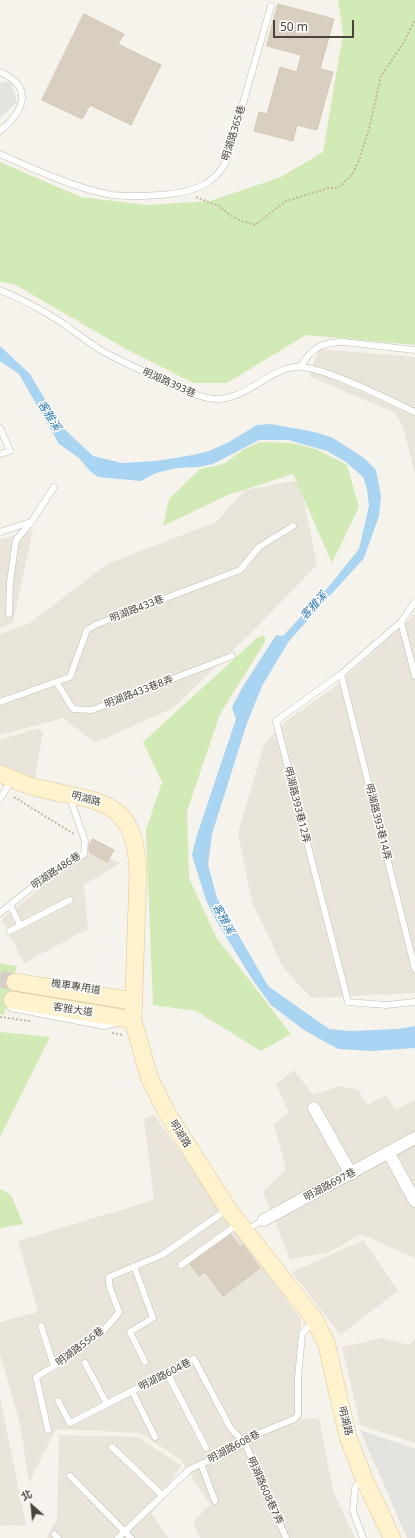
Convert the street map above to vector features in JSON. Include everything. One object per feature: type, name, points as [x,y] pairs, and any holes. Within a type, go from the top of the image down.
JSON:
[{"type":"main road","name":"明湖路","points":[[6,776],[33,786],[98,801],[111,808],[124,819],[134,837],[138,854],[138,874],[133,1020],[149,1077],[167,1113],[228,1210],[314,1319],[326,1342],[348,1437],[363,1476],[392,1538]]},
{"type":"main road","name":"客雅大道","points":[[17,980],[133,1001]]},
{"type":"main road","name":"客雅大道","points":[[11,1004],[133,1020]]},
{"type":"street","points":[[314,1108],[351,1174]]},
{"type":"street","name":"明湖路697巷","points":[[264,1220],[415,1138]]},
{"type":"street","points":[[388,1152],[415,1201]]},
{"type":"lane","name":"明湖路365巷","points":[[0,154],[75,185],[112,195],[149,197],[189,191],[209,182],[220,173],[226,162],[271,6]]},
{"type":"lane","points":[[0,72],[14,80],[20,88],[22,95],[21,107],[15,116],[0,131]]},
{"type":"lane","name":"明湖路393巷","points":[[0,290],[39,309],[115,358],[185,391],[207,398],[216,400],[234,397],[283,370],[295,366],[301,366],[326,372],[415,412]]},
{"type":"lane","points":[[301,366],[307,355],[313,350],[320,346],[335,342],[415,350]]},
{"type":"lane","points":[[0,428],[10,451],[0,454]]},
{"type":"lane","points":[[9,614],[10,582],[16,540],[32,521],[54,486]]},
{"type":"lane","points":[[0,532],[32,521]]},
{"type":"lane","name":"明湖路433巷","points":[[0,702],[70,677],[87,630],[95,624],[240,570],[259,547],[293,526]]},
{"type":"lane","name":"明湖路393巷12弄","points":[[415,602],[401,622],[341,674],[276,721],[348,1002],[386,1005],[415,1002]]},
{"type":"lane","points":[[401,622],[415,676]]},
{"type":"lane","name":"明湖路433巷8弄","points":[[56,683],[73,709],[92,710],[232,656]]},
{"type":"lane","name":"明湖路393巷14弄","points":[[341,674],[415,969]]},
{"type":"lane","points":[[0,799],[6,776]]},
{"type":"lane","name":"明湖路486巷","points":[[0,913],[46,876],[84,854],[85,841],[69,794]]},
{"type":"lane","points":[[10,931],[70,900]]},
{"type":"lane","points":[[10,905],[20,925]]},
{"type":"lane","name":"明湖路556巷","points":[[48,1430],[36,1378],[94,1338],[112,1322],[119,1312],[109,1285],[109,1277],[162,1255],[228,1210]]},
{"type":"lane","name":"明湖路697巷","points":[[181,1265],[241,1227],[264,1220]]},
{"type":"lane","points":[[134,1266],[153,1318],[130,1332],[145,1362]]},
{"type":"lane","name":"明湖路608巷","points":[[118,1538],[190,1469],[229,1452],[255,1435],[294,1419],[298,1415],[298,1378],[302,1334],[314,1319]]},
{"type":"lane","points":[[41,1326],[54,1366]]},
{"type":"lane","name":"明湖路604巷","points":[[58,1401],[70,1423],[194,1359],[231,1429],[244,1443]]},
{"type":"lane","points":[[86,1363],[107,1404]]},
{"type":"lane","points":[[167,1373],[206,1448]]},
{"type":"lane","points":[[132,1391],[155,1437]]},
{"type":"lane","name":"明湖路608巷7弄","points":[[244,1443],[286,1538]]},
{"type":"lane","points":[[112,1447],[162,1495]]},
{"type":"lane","points":[[201,1464],[215,1501]]},
{"type":"lane","points":[[70,1476],[131,1538]]},
{"type":"lane","points":[[363,1476],[355,1488],[353,1511],[363,1538]]},
{"type":"path","points":[[189,191],[199,199],[219,206],[239,220],[255,225],[286,201],[329,188],[338,188],[352,175],[359,160],[369,129],[381,76],[404,42],[415,19]]},
{"type":"path","points":[[14,797],[85,841]]},
{"type":"shaded area","points":[[11,81],[17,102],[0,118],[0,83]]},
{"type":"shaded area","points":[[319,349],[415,357],[415,475],[403,427],[395,413],[309,376]]},
{"type":"shaded area","points":[[300,480],[317,565],[249,635],[173,708],[95,743],[63,718],[0,735],[0,634],[30,623],[107,564],[216,522],[245,490]]},
{"type":"shaded area","points":[[33,529],[13,623],[0,628],[0,540]]},
{"type":"shaded area","points":[[415,614],[415,993],[311,998],[283,967],[252,902],[238,833],[264,745],[286,721],[334,687]]},
{"type":"shaded area","points":[[38,728],[43,732],[35,778],[0,764],[0,740]]},
{"type":"shaded area","points":[[92,850],[120,863],[84,885],[88,929],[24,963],[2,919],[49,881]]},
{"type":"shaded area","points":[[294,1070],[313,1095],[340,1086],[358,1090],[368,1105],[386,1095],[395,1109],[415,1100],[415,1258],[361,1234],[328,1253],[290,1259],[263,1192],[286,1169],[274,1124],[289,1113],[276,1084]]},
{"type":"shaded area","points":[[154,1115],[301,1320],[302,1419],[319,1418],[333,1491],[355,1538],[200,1538],[193,1522],[210,1504],[180,1459],[140,1433],[56,1429],[29,1483],[20,1423],[0,1354],[0,1322],[38,1312],[18,1241],[154,1200],[144,1119]]},
{"type":"shaded area","points":[[363,1240],[398,1291],[340,1335],[292,1272]]},
{"type":"shaded area","points":[[383,1338],[409,1345],[415,1338],[415,1443],[360,1425],[342,1347]]},
{"type":"shaded area","points":[[0,1397],[26,1525],[0,1526]]},
{"type":"shaded area","points":[[360,1430],[415,1449],[415,1538],[407,1538]]},
{"type":"shaded area","points":[[59,1435],[138,1437],[181,1465],[152,1514],[168,1538],[47,1538],[57,1519]]},
{"type":"green space","points":[[338,0],[415,0],[415,345],[306,335],[227,383],[193,383],[124,348],[14,284],[0,282],[0,162],[81,197],[146,205],[210,201],[281,177],[323,152],[343,34]]},
{"type":"green space","points":[[260,442],[291,443],[316,449],[347,465],[359,507],[332,563],[293,474],[228,495],[163,526],[169,499],[200,469],[224,464],[244,449]]},
{"type":"green space","points":[[263,635],[265,637],[265,642],[220,714],[187,811],[189,878],[216,937],[291,1034],[261,1051],[196,1011],[153,1005],[146,830],[162,782],[143,742],[257,638]]},
{"type":"green space","points":[[0,963],[17,966],[4,1015],[0,1014]]},
{"type":"green space","points":[[0,1032],[50,1037],[0,1137]]},
{"type":"green space","points":[[0,1189],[11,1195],[23,1224],[0,1228]]},
{"type":"water","name":"客雅溪","points":[[0,346],[30,374],[60,425],[93,456],[122,463],[156,461],[193,455],[209,451],[229,442],[257,425],[271,424],[315,432],[333,438],[364,458],[376,470],[381,496],[379,516],[364,558],[289,641],[262,686],[247,723],[212,834],[208,865],[217,898],[268,986],[329,1029],[350,1031],[398,1029],[415,1026],[415,1048],[372,1051],[338,1049],[304,1030],[271,1005],[252,979],[217,922],[206,900],[192,855],[196,838],[236,719],[232,707],[242,688],[276,635],[283,636],[330,585],[359,549],[369,506],[367,489],[363,477],[346,462],[327,451],[288,440],[259,440],[213,464],[198,467],[177,468],[156,473],[141,481],[98,477],[90,471],[79,458],[59,444],[19,374],[0,361]]},
{"type":"building","points":[[278,4],[334,19],[320,69],[333,72],[317,130],[297,125],[293,141],[254,131],[259,112],[267,114],[280,67],[297,72],[301,55],[267,46]]},
{"type":"building","points":[[84,14],[124,34],[118,44],[161,65],[131,125],[90,105],[82,119],[42,100]]},
{"type":"building","points":[[93,839],[114,850],[107,862],[89,852],[89,845]]},
{"type":"building","points":[[231,1235],[240,1247],[243,1245],[260,1268],[223,1296],[205,1272],[199,1276],[190,1264]]},
{"type":"tunnel","points":[[0,979],[15,982]]}]
